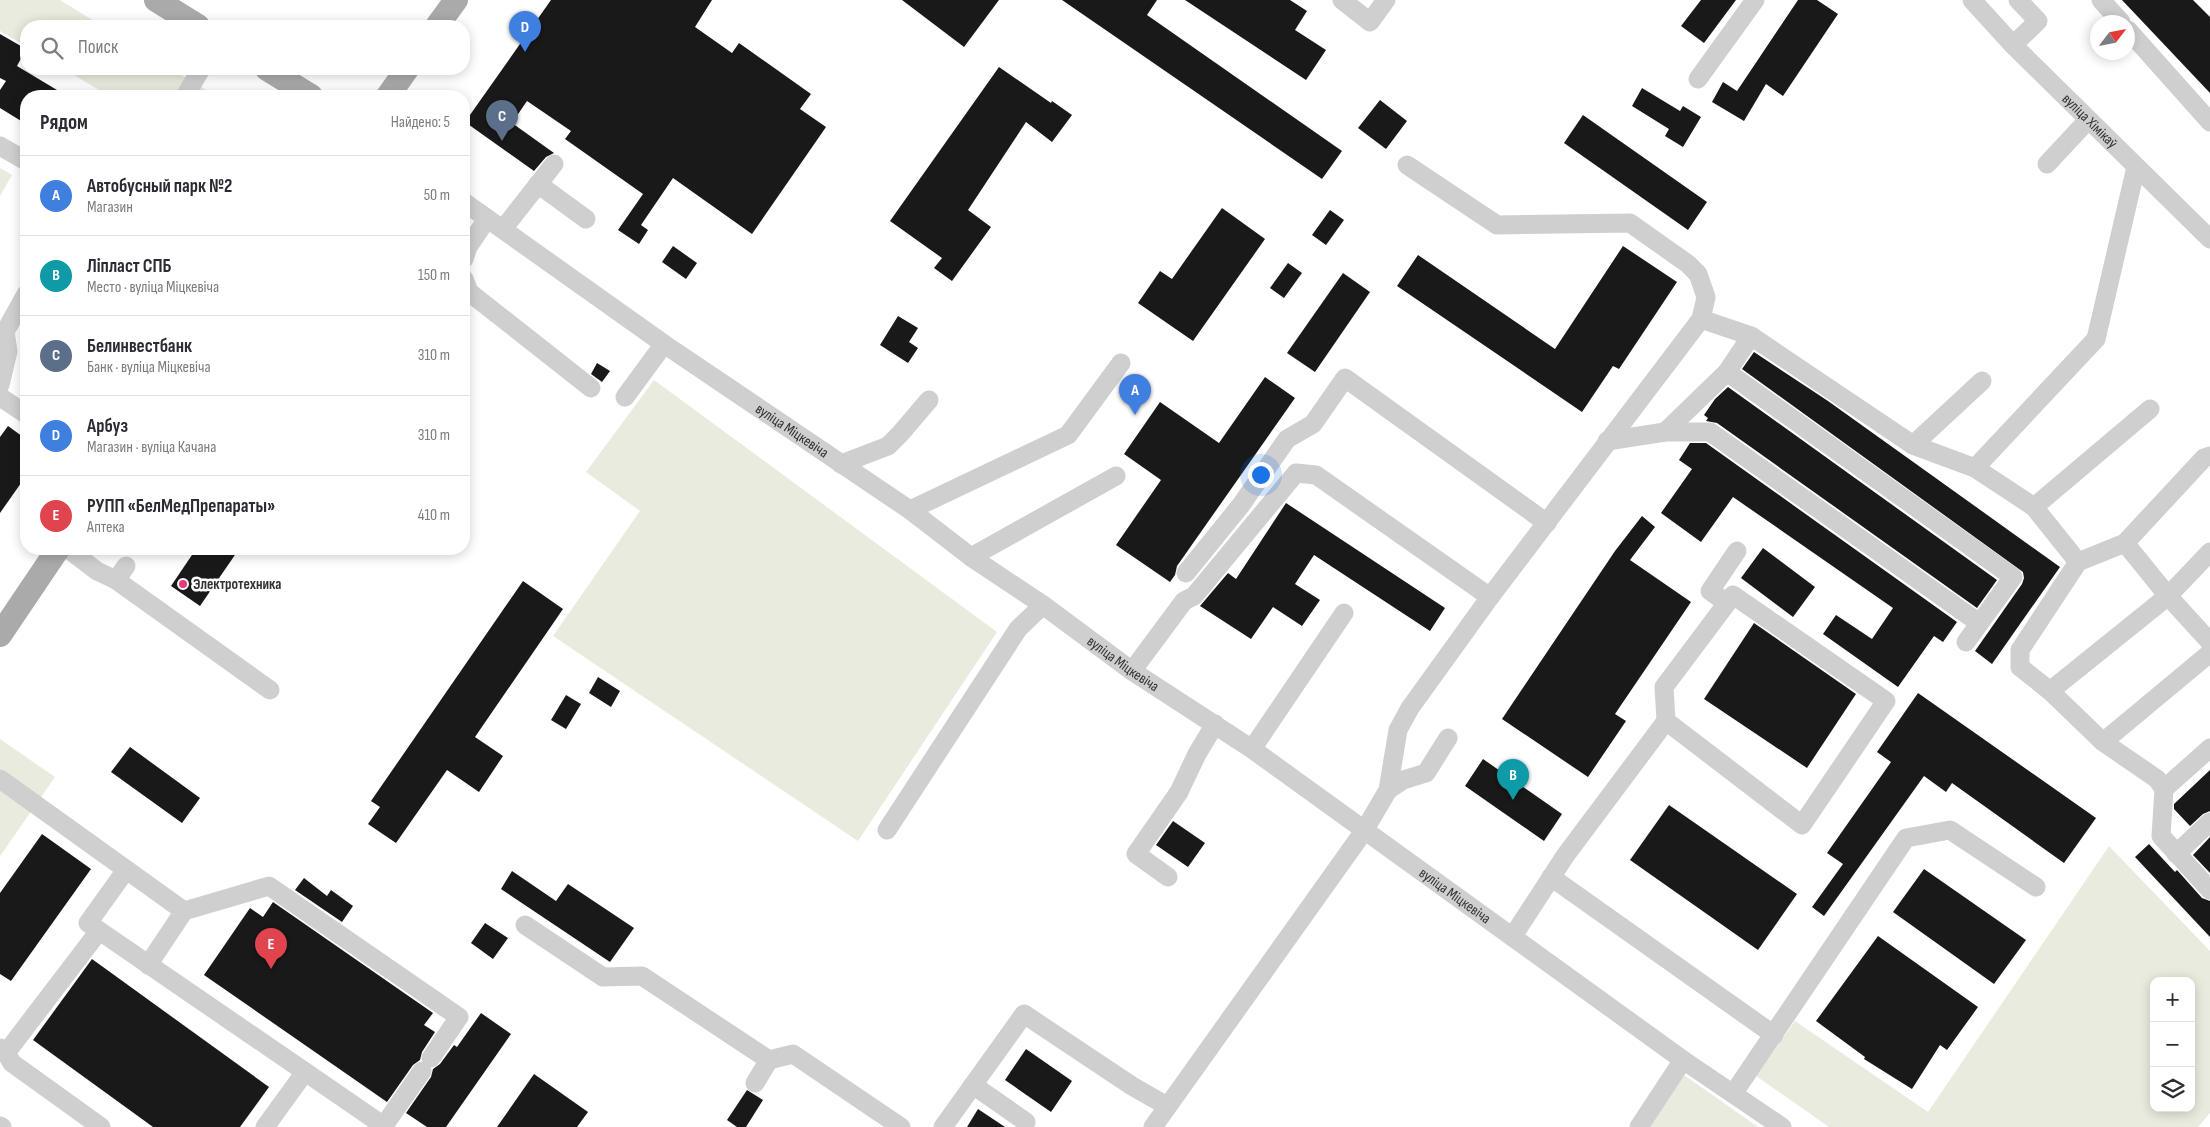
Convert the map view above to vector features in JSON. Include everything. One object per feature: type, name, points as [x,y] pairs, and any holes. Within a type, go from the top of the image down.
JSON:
[{"type":"main road","points":[[156,0],[188,20]]},
{"type":"main road","points":[[441,20],[456,0]]},
{"type":"main road","points":[[277,75],[301,90]]},
{"type":"main road","points":[[392,90],[403,75]]},
{"type":"main road","points":[[0,635],[54,555]]},
{"type":"street","points":[[1342,0],[1370,22],[1386,0]]},
{"type":"street","points":[[1698,79],[1755,0]]},
{"type":"street","name":"вуліца Хімікаў","points":[[1972,0],[2013,45],[2210,239]]},
{"type":"street","points":[[2013,45],[2038,22],[2018,0]]},
{"type":"street","points":[[2101,0],[2115,15]]},
{"type":"street","points":[[2135,38],[2210,122]]},
{"type":"street","points":[[189,90],[197,75]]},
{"type":"street","points":[[2048,164],[2088,120]]},
{"type":"street","points":[[0,146],[20,158]]},
{"type":"street","points":[[470,245],[538,184],[554,164]]},
{"type":"street","points":[[1153,1127],[1166,1106],[1364,832],[1388,790],[1398,730],[1410,708],[1490,596],[1701,319],[1706,298],[1698,274],[1688,264],[1630,223],[1496,225],[1407,165]]},
{"type":"street","points":[[1975,468],[2096,339],[2136,167]]},
{"type":"street","points":[[538,184],[586,219]]},
{"type":"street","name":"вуліца Міцкевіча","points":[[470,206],[664,344],[910,510],[971,557],[1043,605],[1132,671],[1252,749],[1364,832],[1513,936],[1683,1060],[1782,1127]]},
{"type":"street","points":[[470,293],[591,388]]},
{"type":"street","points":[[0,385],[8,352],[5,332],[20,305]]},
{"type":"street","points":[[1701,319],[1752,336],[1913,445],[1975,468],[2034,507],[2078,562]]},
{"type":"street","points":[[1665,432],[1727,372],[1752,336]]},
{"type":"street","points":[[625,397],[664,344]]},
{"type":"street","points":[[910,510],[1068,436],[1121,363]]},
{"type":"street","points":[[1727,372],[2013,577],[1966,642]]},
{"type":"street","points":[[1186,573],[1241,505],[1287,439],[1313,424],[1345,378],[1547,523]]},
{"type":"street","points":[[1913,445],[1982,381]]},
{"type":"street","points":[[0,397],[20,410]]},
{"type":"street","points":[[841,464],[888,446],[928,400]]},
{"type":"street","points":[[2034,507],[2150,409]]},
{"type":"street","points":[[1607,440],[1665,432],[1710,432],[1980,623]]},
{"type":"street","points":[[2210,456],[2204,458],[2125,543],[2078,562],[2020,650],[2020,667],[2050,691],[2103,742],[2157,779],[2164,789],[2161,836],[2210,890]]},
{"type":"street","points":[[1132,671],[1184,602],[1194,596],[1296,473],[1316,475],[1490,596]]},
{"type":"street","points":[[971,557],[1116,476]]},
{"type":"street","points":[[2125,543],[2168,596],[2210,642]]},
{"type":"street","points":[[1727,603],[1710,592],[1737,551]]},
{"type":"street","points":[[2050,691],[2168,596],[2210,552]]},
{"type":"street","points":[[76,555],[97,571],[121,573],[270,690]]},
{"type":"street","points":[[1513,936],[1550,877],[1666,721],[1664,687],[1733,595],[1886,702],[1802,825],[1666,721]]},
{"type":"street","points":[[887,830],[1018,629],[1043,605]]},
{"type":"street","points":[[1252,749],[1344,613]]},
{"type":"street","points":[[2103,742],[2210,653]]},
{"type":"street","points":[[1168,877],[1136,854],[1179,792],[1214,724]]},
{"type":"street","points":[[1388,790],[1403,780],[1426,773],[1448,738]]},
{"type":"street","points":[[2164,789],[2210,748]]},
{"type":"street","points":[[1,783],[184,911]]},
{"type":"street","points":[[2176,854],[2210,822]]},
{"type":"street","points":[[1733,1094],[1906,838],[1950,830],[2036,887]]},
{"type":"street","points":[[126,870],[88,923],[148,965],[384,1127],[459,1017],[269,886],[184,911],[148,965]]},
{"type":"street","points":[[1550,877],[1774,1034]]},
{"type":"street","points":[[525,925],[603,978],[642,976],[769,1060]]},
{"type":"street","points":[[99,931],[3,1050],[12,1063],[101,1127]]},
{"type":"street","points":[[943,1127],[1024,1014],[1132,1086],[1166,1106]]},
{"type":"street","points":[[755,1083],[769,1060],[793,1054],[901,1127]]},
{"type":"street","points":[[1639,1127],[1683,1060]]},
{"type":"street","points":[[265,1127],[305,1072]]},
{"type":"street","points":[[973,1085],[1026,1122]]},
{"type":"shaded area","points":[[0,0],[60,0],[92,20],[20,20],[20,43],[0,31]]},
{"type":"shaded area","points":[[74,75],[181,75],[206,90],[99,90]]},
{"type":"shaded area","points":[[0,168],[12,175],[0,196]]},
{"type":"shaded area","points":[[654,380],[997,632],[858,841],[553,636],[640,511],[586,472]]},
{"type":"shaded area","points":[[0,739],[55,777],[0,856]]},
{"type":"shaded area","points":[[2109,846],[2210,951],[2210,1113],[2198,1127],[1829,1127],[1756,1076],[1795,1021],[1928,1112]]},
{"type":"shaded area","points":[[1684,1075],[1758,1127],[1650,1127]]},
{"type":"building","points":[[551,0],[712,0],[695,27],[732,53],[739,43],[811,94],[800,109],[826,127],[752,234],[673,178],[641,225],[648,230],[639,244],[618,230],[643,194],[565,139],[571,131],[527,101],[512,123],[554,153],[546,157],[534,171],[470,126],[470,115]]},
{"type":"building","points":[[902,0],[999,0],[964,47]]},
{"type":"building","points":[[1062,0],[1157,0],[1147,15],[1342,151],[1322,179]]},
{"type":"building","points":[[1185,0],[1290,0],[1307,11],[1295,30],[1326,50],[1306,80]]},
{"type":"building","points":[[1701,0],[1736,0],[1704,43],[1681,26]]},
{"type":"building","points":[[1798,0],[1817,0],[1838,14],[1783,96],[1766,84],[1744,121],[1712,102],[1723,82],[1737,91]]},
{"type":"building","points":[[2122,0],[2193,0],[2210,17],[2210,93]]},
{"type":"building","points":[[0,34],[20,46],[20,60],[17,66],[20,68],[20,75],[32,75],[57,90],[20,90],[20,120],[0,108],[0,90],[6,81],[0,78]]},
{"type":"building","points":[[999,67],[1051,103],[1052,101],[1072,115],[1052,142],[1026,122],[968,210],[991,227],[952,281],[934,268],[942,258],[890,221]]},
{"type":"building","points":[[1642,88],[1680,111],[1683,106],[1701,117],[1683,147],[1665,136],[1669,129],[1632,106]]},
{"type":"building","points":[[1380,100],[1407,121],[1386,149],[1358,128]]},
{"type":"building","points":[[1583,115],[1707,202],[1688,230],[1564,143]]},
{"type":"building","points":[[1222,208],[1265,239],[1193,341],[1138,303],[1160,271],[1172,279]]},
{"type":"building","points":[[1330,210],[1344,220],[1326,245],[1312,235]]},
{"type":"building","points":[[673,246],[697,263],[686,279],[662,262]]},
{"type":"building","points":[[1623,246],[1677,282],[1619,369],[1613,366],[1582,412],[1397,286],[1418,255],[1555,349]]},
{"type":"building","points":[[1288,263],[1302,273],[1284,298],[1270,288]]},
{"type":"building","points":[[1343,273],[1370,292],[1315,372],[1287,353]]},
{"type":"building","points":[[898,316],[918,328],[909,342],[918,348],[908,363],[880,345]]},
{"type":"building","points":[[1754,352],[1828,401],[2060,567],[1992,664],[1975,651],[2022,584],[2023,572],[1742,369]]},
{"type":"building","points":[[597,363],[610,371],[602,382],[591,374]]},
{"type":"building","points":[[1265,377],[1295,398],[1177,566],[1175,575],[1170,582],[1116,545],[1161,480],[1124,454],[1160,402],[1219,443]]},
{"type":"building","points":[[1728,387],[1997,580],[1977,608],[1717,423],[1706,421],[1708,418],[1704,415],[1715,399]]},
{"type":"building","points":[[8,426],[20,435],[20,485],[0,513],[0,437]]},
{"type":"building","points":[[1690,443],[1706,443],[1957,622],[1943,642],[1934,636],[1898,687],[1823,634],[1836,615],[1872,639],[1893,608],[1733,497],[1701,542],[1661,513],[1692,469],[1679,460]]},
{"type":"building","points":[[1286,503],[1445,608],[1430,631],[1314,555],[1295,584],[1320,600],[1302,626],[1273,607],[1251,639],[1200,606],[1228,573],[1236,579]]},
{"type":"building","points":[[1642,516],[1655,527],[1630,560],[1691,602],[1615,714],[1626,721],[1588,777],[1502,719],[1615,551]]},
{"type":"building","points":[[1763,548],[1815,587],[1793,617],[1741,578]]},
{"type":"building","points":[[192,555],[235,555],[200,606],[171,586]]},
{"type":"building","points":[[523,581],[563,609],[475,737],[503,756],[479,792],[447,770],[396,843],[368,824],[380,807],[371,801]]},
{"type":"building","points":[[1754,623],[1856,694],[1807,768],[1704,699]]},
{"type":"building","points":[[598,677],[620,691],[611,707],[589,693]]},
{"type":"building","points":[[1918,693],[2096,818],[2064,863],[1952,783],[1946,792],[1924,776],[1824,916],[1812,907],[1843,864],[1827,853],[1891,762],[1877,752]]},
{"type":"building","points":[[566,695],[581,704],[566,729],[551,720]]},
{"type":"building","points":[[130,747],[200,798],[182,823],[111,772]]},
{"type":"building","points":[[1483,759],[1562,814],[1544,841],[1465,786]]},
{"type":"building","points":[[2210,770],[2210,811],[2203,814],[2190,826],[2174,809],[2174,804]]},
{"type":"building","points":[[1669,805],[1797,894],[1758,950],[1630,860]]},
{"type":"building","points":[[1173,821],[1205,843],[1188,867],[1156,845]]},
{"type":"building","points":[[42,834],[91,869],[11,981],[0,974],[0,893]]},
{"type":"building","points":[[2210,837],[2210,873],[2193,855]]},
{"type":"building","points":[[2149,844],[2175,872],[2177,870],[2202,898],[2210,901],[2210,937],[2135,857]]},
{"type":"building","points":[[1924,869],[2026,940],[1994,984],[1893,912]]},
{"type":"building","points":[[512,871],[556,901],[568,884],[634,928],[610,962],[501,889]]},
{"type":"building","points":[[304,878],[327,896],[331,890],[353,906],[342,922],[295,890]]},
{"type":"building","points":[[273,902],[433,1013],[424,1025],[435,1032],[422,1052],[420,1060],[413,1065],[387,1102],[204,975],[250,908],[263,917]]},
{"type":"building","points":[[485,923],[508,938],[493,959],[471,943]]},
{"type":"building","points":[[1878,936],[1978,1007],[1947,1050],[1940,1045],[1912,1089],[1864,1059],[1865,1057],[1816,1021]]},
{"type":"building","points":[[92,959],[269,1087],[240,1127],[153,1127],[33,1040]]},
{"type":"building","points":[[481,1013],[511,1034],[446,1127],[427,1127],[406,1113],[431,1077],[433,1069],[440,1064],[454,1045],[457,1047]]},
{"type":"building","points":[[1026,1049],[1072,1081],[1051,1112],[1005,1080]]},
{"type":"building","points":[[534,1074],[588,1112],[577,1127],[497,1127]]},
{"type":"building","points":[[747,1090],[763,1100],[746,1127],[737,1127],[727,1120]]},
{"type":"building","points":[[978,1109],[1005,1127],[967,1127]]},
{"type":"place","name":"Арбуз","points":[[525,52]]},
{"type":"place","name":"Белинвестбанк","points":[[502,141]]},
{"type":"place","name":"Автобусный парк №2","points":[[1135,415]]},
{"type":"place","name":"Электротехника","points":[[183,584]]},
{"type":"place","name":"Ліпласт СПБ","points":[[1513,800]]},
{"type":"place","name":"РУПП «БелМедПрепараты»","points":[[271,969]]}]
